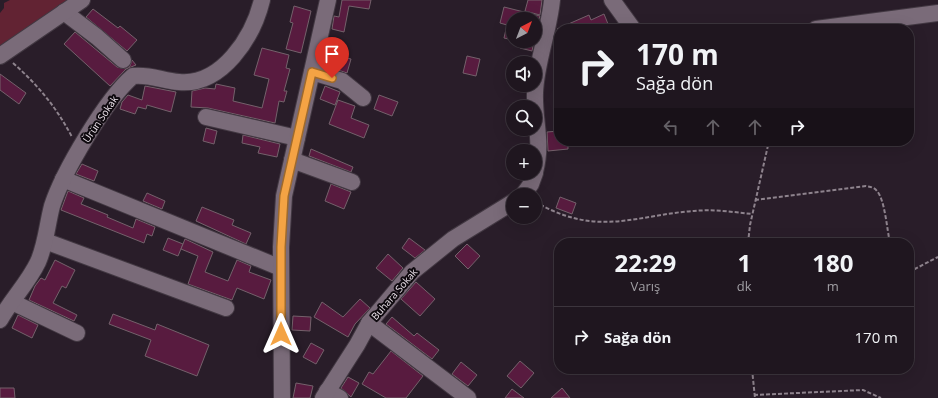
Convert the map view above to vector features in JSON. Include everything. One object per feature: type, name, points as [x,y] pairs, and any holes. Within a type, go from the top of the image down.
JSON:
[{"type":"street","points":[[1,55],[82,0]]},
{"type":"street","name":"Ürün Sokak","points":[[0,320],[33,272],[46,240],[52,207],[63,179],[78,151],[117,92],[133,76],[151,76],[178,82],[204,79],[213,74],[234,54],[243,42],[252,28],[262,0]]},
{"type":"street","points":[[282,398],[281,268],[284,196],[328,0]]},
{"type":"street","points":[[540,144],[535,93],[549,26],[552,0]]},
{"type":"street","points":[[612,0],[629,24]]},
{"type":"street","points":[[64,12],[91,32],[123,60]]},
{"type":"street","points":[[866,24],[937,17]]},
{"type":"street","points":[[312,72],[342,81],[363,98]]},
{"type":"street","points":[[206,117],[297,138]]},
{"type":"street","points":[[292,160],[352,182]]},
{"type":"street","points":[[63,179],[281,268]]},
{"type":"street","name":"Buhara Sokak","points":[[330,396],[369,323],[404,280],[426,260],[453,239],[506,206]]},
{"type":"street","points":[[46,240],[226,308]]},
{"type":"street","points":[[12,302],[77,332]]},
{"type":"street","points":[[369,323],[468,398]]},
{"type":"path","points":[[1,55],[26,74],[47,98],[64,123],[78,151]]},
{"type":"path","points":[[749,238],[752,214],[768,146]]},
{"type":"path","points":[[755,200],[866,186],[874,188],[878,192],[881,201],[889,238]]},
{"type":"path","points":[[542,205],[577,219],[598,222],[616,222],[695,210],[752,214]]},
{"type":"path","points":[[914,269],[938,257]]},
{"type":"path","points":[[752,374],[754,397],[863,390],[881,398]]},
{"type":"shaded area","points":[[10,0],[82,0],[0,56],[0,13],[4,8],[4,3]]},
{"type":"building","points":[[342,0],[371,0],[369,9],[349,6],[344,32],[332,29],[334,16],[339,17]]},
{"type":"building","points":[[528,0],[542,0],[540,12],[525,11]]},
{"type":"building","points":[[294,6],[311,11],[301,53],[286,49],[293,23],[290,22]]},
{"type":"building","points":[[504,7],[524,12],[506,12],[506,25],[500,23]]},
{"type":"building","points":[[93,9],[118,28],[120,26],[137,40],[127,51],[86,17]]},
{"type":"building","points":[[604,14],[608,24],[568,24],[589,15],[591,20]]},
{"type":"building","points":[[75,32],[117,67],[126,69],[110,86],[64,44]]},
{"type":"building","points":[[262,48],[289,55],[286,68],[290,69],[284,91],[287,91],[284,102],[279,101],[275,123],[208,108],[191,107],[192,91],[205,88],[215,89],[216,84],[235,88],[233,101],[262,108],[269,79],[254,75]]},
{"type":"building","points":[[520,48],[533,48],[532,51]]},
{"type":"building","points":[[327,53],[351,59],[347,73],[323,65]]},
{"type":"building","points":[[467,56],[480,59],[476,76],[463,73]]},
{"type":"building","points":[[132,60],[136,65],[126,69],[130,66]]},
{"type":"building","points":[[0,74],[26,93],[19,104],[0,90]]},
{"type":"building","points":[[145,86],[176,92],[171,112],[147,105],[146,109],[138,107],[135,114],[120,109],[122,102],[128,95],[142,100]]},
{"type":"building","points":[[325,86],[340,92],[335,105],[320,99]]},
{"type":"building","points":[[379,95],[398,102],[392,116],[374,109]]},
{"type":"building","points":[[338,100],[355,106],[351,118],[369,125],[364,138],[329,124]]},
{"type":"building","points":[[206,128],[217,131],[214,144],[203,141]]},
{"type":"building","points":[[554,131],[554,146],[568,146],[568,149],[548,151],[547,132]]},
{"type":"building","points":[[243,135],[280,144],[277,157],[258,153],[260,147],[242,143]]},
{"type":"building","points":[[311,149],[353,167],[351,172],[309,156]]},
{"type":"building","points":[[82,164],[98,171],[94,181],[76,174]]},
{"type":"building","points":[[331,184],[351,192],[344,209],[325,201]]},
{"type":"building","points":[[68,191],[84,198],[81,204],[108,215],[107,217],[133,228],[136,219],[155,227],[152,236],[147,234],[144,243],[61,210]]},
{"type":"building","points":[[147,193],[165,201],[162,209],[143,201]]},
{"type":"building","points":[[560,197],[576,203],[572,214],[556,208]]},
{"type":"building","points":[[202,207],[234,220],[232,225],[251,233],[246,244],[196,221]]},
{"type":"building","points":[[168,238],[183,244],[178,256],[163,250]]},
{"type":"building","points":[[409,238],[425,250],[415,258],[402,248]]},
{"type":"building","points":[[185,239],[213,252],[205,272],[228,281],[237,260],[251,266],[249,272],[271,280],[264,299],[237,288],[232,300],[188,284],[198,256],[181,249]]},
{"type":"building","points":[[467,244],[480,256],[468,269],[455,256]]},
{"type":"building","points":[[388,254],[403,268],[392,281],[376,268]]},
{"type":"building","points":[[55,260],[75,270],[66,288],[62,286],[53,303],[77,315],[74,321],[29,300],[35,286],[41,278],[45,280]]},
{"type":"building","points":[[416,282],[435,299],[420,316],[401,299]]},
{"type":"building","points":[[360,299],[370,308],[355,324],[348,337],[314,317],[322,302],[343,317]]},
{"type":"building","points":[[113,314],[155,330],[157,324],[209,345],[197,376],[145,356],[151,340],[109,324]]},
{"type":"building","points":[[18,315],[38,325],[32,338],[12,328]]},
{"type":"building","points":[[293,316],[311,317],[310,331],[292,330]]},
{"type":"building","points":[[392,317],[414,336],[417,333],[439,350],[432,359],[386,324]]},
{"type":"building","points":[[311,343],[324,350],[316,364],[303,357]]},
{"type":"building","points":[[391,351],[423,376],[406,398],[386,398],[362,384],[369,372],[373,374]]},
{"type":"building","points":[[520,361],[534,373],[521,388],[507,376]]},
{"type":"building","points":[[461,362],[477,375],[468,386],[452,374]]},
{"type":"building","points":[[348,377],[359,383],[351,397],[341,388]]},
{"type":"building","points":[[296,383],[313,386],[310,398],[293,398]]},
{"type":"building","points":[[0,388],[14,388],[15,398],[0,398]]},
{"type":"building","points":[[562,388],[570,398],[551,398]]},
{"type":"building","points":[[512,389],[524,398],[505,398]]},
{"type":"route","points":[[281,334],[281,247],[284,196],[312,72],[332,78]]}]
